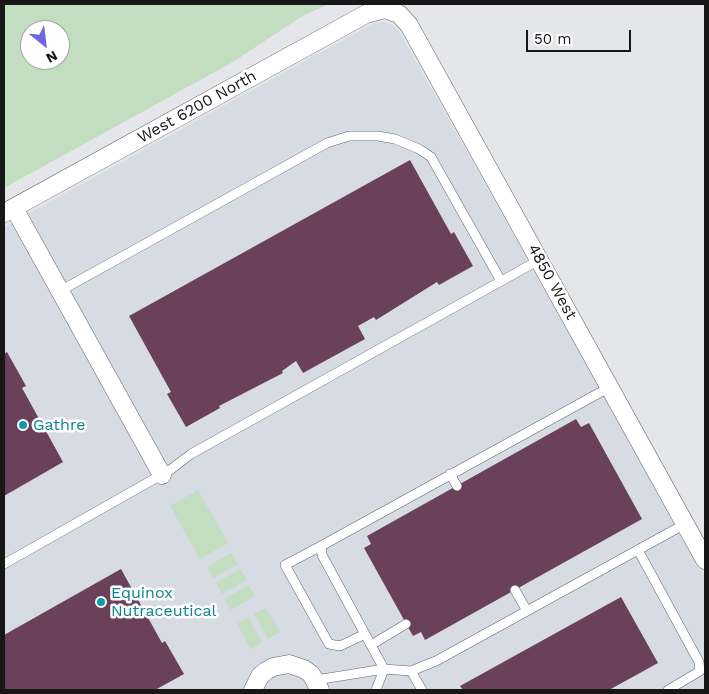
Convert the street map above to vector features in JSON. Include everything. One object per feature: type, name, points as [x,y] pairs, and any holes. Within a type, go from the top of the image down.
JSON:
[{"type":"street","name":"West 6200 North","points":[[9,210],[366,14],[390,7]]},
{"type":"street","name":"4850 West","points":[[390,7],[409,25],[705,560]]},
{"type":"street","points":[[9,210],[60,291],[162,475]]},
{"type":"street","points":[[253,690],[266,671],[281,664],[297,666],[311,674],[318,685]]},
{"type":"lane","points":[[60,291],[327,143],[341,138],[358,136],[396,139],[419,149],[431,158],[501,281]]},
{"type":"lane","points":[[4,564],[162,475],[191,454],[539,260]]},
{"type":"lane","points":[[365,634],[340,646],[329,644],[285,565],[610,387]]},
{"type":"lane","points":[[450,474],[457,486]]},
{"type":"lane","points":[[318,685],[384,669],[411,671],[436,661],[686,524]]},
{"type":"lane","points":[[321,546],[322,555],[384,669],[376,690]]},
{"type":"lane","points":[[638,550],[699,662],[700,671],[668,690]]},
{"type":"lane","points":[[515,590],[527,611]]},
{"type":"lane","points":[[371,644],[406,624]]},
{"type":"lane","points":[[411,671],[422,690]]},
{"type":"shaded area","points":[[385,22],[396,27],[400,33],[705,575],[705,690],[4,690],[4,227],[374,23]]},
{"type":"green space","points":[[4,4],[329,4],[304,15],[233,62],[4,188]]},
{"type":"green space","points":[[198,490],[228,543],[200,559],[170,506]]},
{"type":"green space","points":[[231,553],[238,564],[213,578],[207,567]]},
{"type":"green space","points":[[240,569],[247,580],[222,594],[216,583]]},
{"type":"green space","points":[[249,585],[255,596],[231,610],[224,599]]},
{"type":"green space","points":[[266,608],[280,632],[268,639],[254,614]]},
{"type":"green space","points":[[248,617],[262,642],[251,649],[237,624]]},
{"type":"building","points":[[410,160],[451,234],[454,232],[473,266],[439,285],[437,282],[376,320],[374,317],[358,326],[365,339],[303,373],[296,361],[282,371],[283,373],[219,406],[220,408],[186,427],[167,394],[171,392],[129,316]]},
{"type":"building","name":"Gathre","points":[[7,352],[26,386],[22,388],[63,462],[4,496],[4,354]]},
{"type":"building","points":[[576,419],[581,427],[589,423],[642,519],[425,640],[421,632],[413,636],[364,548],[371,544],[367,536]]},
{"type":"building","name":"Equinox Nutraceutical","points":[[121,569],[162,643],[165,641],[184,674],[155,690],[4,690],[4,635]]},
{"type":"building","points":[[621,597],[658,663],[609,690],[463,690],[460,686]]},
{"type":"place","name":"Gathre","points":[[23,425]]},
{"type":"place","name":"Equinox Nutraceutical","points":[[101,602]]}]
